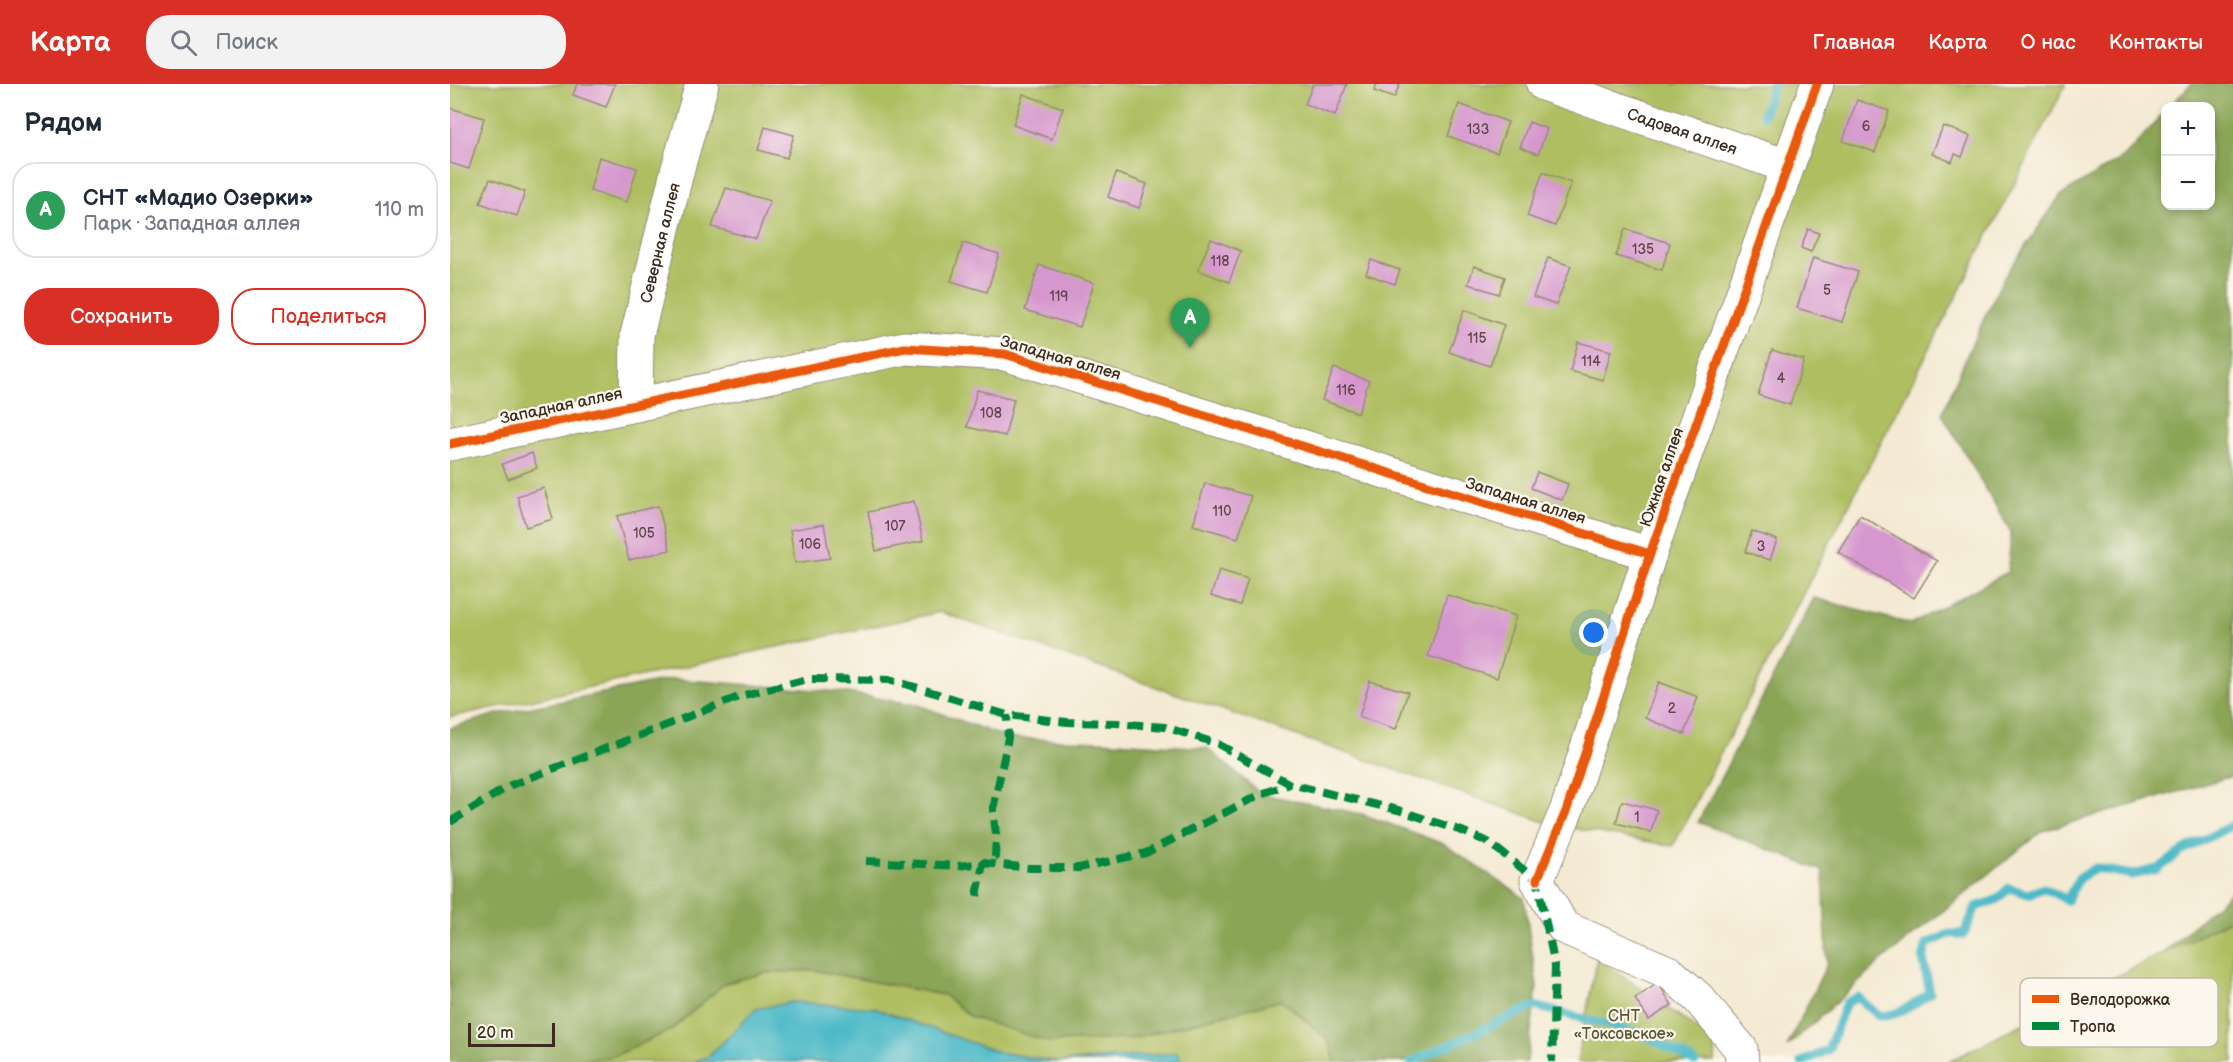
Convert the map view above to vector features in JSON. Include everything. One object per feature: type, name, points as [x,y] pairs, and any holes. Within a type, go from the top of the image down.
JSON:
[{"type":"street","name":"Северная аллея","points":[[636,405],[637,335],[678,168],[702,84]]},
{"type":"street","name":"Садовая аллея","points":[[1543,84],[1787,166]]},
{"type":"street","name":"Южная аллея","points":[[1742,1055],[1698,998],[1670,973],[1563,927],[1537,880],[1568,809],[1650,554],[1817,84]]},
{"type":"street","name":"Западная аллея","points":[[450,444],[905,348],[1005,354],[1650,554]]},
{"type":"green space","points":[[450,84],[2066,84],[1673,846],[1554,825],[940,612],[450,717]]},
{"type":"green space","points":[[2191,84],[2233,84],[2233,776],[2042,831],[1884,959],[1787,1047],[1827,964],[1823,871],[1698,822],[1814,598],[1911,624],[2008,572],[2011,532],[1942,414],[2003,279],[2060,196],[2125,156],[2161,116],[2161,210],[2215,210],[2215,102],[2174,102]]},
{"type":"green space","points":[[673,679],[842,692],[918,705],[1008,738],[1207,748],[1261,794],[1362,814],[1444,844],[1524,898],[1537,986],[1527,1062],[1336,1062],[1327,1039],[1282,1000],[1129,1039],[1049,1042],[971,1017],[944,995],[813,970],[765,973],[725,983],[671,1030],[614,1056],[573,1062],[450,1062],[450,728],[497,714]]},
{"type":"green space","points":[[2233,890],[2233,918],[2163,953]]},
{"type":"green space","points":[[2233,917],[2233,1062],[1948,1062],[2020,1025],[2020,1047],[2218,1047],[2218,978],[2113,978]]},
{"type":"green space","name":"СНТ «Токсовское»","points":[[1597,958],[1716,1042],[1715,1062],[1577,1062]]},
{"type":"green space","points":[[813,970],[944,995],[971,1017],[1129,1039],[1282,1000],[1327,1039],[1336,1062],[1181,1062],[1178,1053],[1058,1062],[998,1052],[959,1040],[730,1036],[708,1057],[692,1062],[573,1062],[614,1056],[671,1030],[725,983],[765,973]]},
{"type":"water","points":[[793,1002],[874,1008],[998,1052],[1058,1062],[692,1062],[708,1057],[756,1009]]},
{"type":"water","points":[[1178,1053],[1181,1062],[1058,1062]]},
{"type":"building","points":[[577,84],[615,84],[606,107],[573,95]]},
{"type":"building","points":[[1313,84],[1347,84],[1335,116],[1305,104]]},
{"type":"building","points":[[1377,84],[1400,84],[1394,98],[1374,91]]},
{"type":"building","points":[[1023,94],[1063,108],[1052,139],[1013,125]]},
{"type":"building","points":[[1857,100],[1889,111],[1875,152],[1843,141]]},
{"type":"building","points":[[1459,104],[1508,122],[1497,153],[1448,136]]},
{"type":"building","points":[[450,108],[484,118],[469,169],[450,163]]},
{"type":"building","points":[[1529,122],[1547,129],[1538,154],[1520,147]]},
{"type":"building","points":[[1943,126],[1970,136],[1962,157],[1955,154],[1952,162],[1932,154]]},
{"type":"building","points":[[765,127],[794,135],[787,158],[758,150]]},
{"type":"building","points":[[599,157],[637,168],[627,202],[590,191]]},
{"type":"building","points":[[1543,172],[1571,183],[1555,226],[1527,216]]},
{"type":"building","points":[[1116,173],[1147,184],[1139,208],[1108,197]]},
{"type":"building","points":[[490,179],[525,192],[517,216],[480,203]]},
{"type":"building","points":[[726,188],[770,201],[756,239],[712,227]]},
{"type":"building","points":[[1625,229],[1670,243],[1662,270],[1616,256]]},
{"type":"building","points":[[1808,229],[1819,233],[1811,252],[1801,248]]},
{"type":"building","points":[[1211,239],[1241,251],[1229,282],[1198,270]]},
{"type":"building","points":[[963,243],[999,254],[987,292],[951,281]]},
{"type":"building","points":[[1548,258],[1571,266],[1556,305],[1533,297]]},
{"type":"building","points":[[1813,258],[1858,272],[1842,322],[1797,308]]},
{"type":"building","points":[[1371,260],[1400,270],[1395,284],[1366,274]]},
{"type":"building","points":[[1039,265],[1094,283],[1080,327],[1025,310]]},
{"type":"building","points":[[1474,266],[1505,277],[1499,294],[1468,284]]},
{"type":"building","points":[[1464,310],[1504,325],[1490,366],[1449,352]]},
{"type":"building","points":[[1578,342],[1611,351],[1603,380],[1570,371]]},
{"type":"building","points":[[1772,350],[1804,360],[1790,405],[1758,395]]},
{"type":"building","points":[[1334,368],[1369,381],[1358,413],[1322,400]]},
{"type":"building","points":[[977,390],[1014,399],[1005,436],[967,427]]},
{"type":"building","points":[[532,453],[537,468],[508,479],[502,464]]},
{"type":"building","points":[[1537,472],[1568,484],[1562,500],[1531,488]]},
{"type":"building","points":[[1205,483],[1251,496],[1238,538],[1193,525]]},
{"type":"building","points":[[544,488],[553,519],[526,527],[517,496]]},
{"type":"building","points":[[914,501],[923,541],[876,551],[868,512]]},
{"type":"building","points":[[658,506],[670,550],[629,560],[617,516]]},
{"type":"building","points":[[1860,515],[1937,561],[1914,598],[1838,552]]},
{"type":"building","points":[[824,524],[830,558],[795,563],[790,530]]},
{"type":"building","points":[[1752,531],[1777,540],[1770,560],[1745,552]]},
{"type":"building","points":[[1219,570],[1248,579],[1240,605],[1211,596]]},
{"type":"building","points":[[1447,595],[1516,616],[1497,678],[1428,656]]},
{"type":"building","points":[[1370,681],[1408,692],[1396,729],[1359,717]]},
{"type":"building","points":[[1659,682],[1698,697],[1684,734],[1645,718]]},
{"type":"building","points":[[1622,801],[1657,810],[1651,832],[1616,823]]},
{"type":"building","points":[[1658,983],[1672,1005],[1649,1020],[1635,999]]},
{"type":"waterway","points":[[1763,115],[1773,84]]},
{"type":"waterway","points":[[1802,1062],[1828,1050],[1846,1003],[1858,997],[1879,1016],[1906,1009],[1930,993],[1923,959],[1927,944],[1949,934],[1964,934],[1976,907],[1996,900],[2009,888],[2028,894],[2044,888],[2067,900],[2079,878],[2096,868],[2132,875],[2158,869],[2185,849],[2233,825]]},
{"type":"waterway","points":[[1411,1062],[1534,1006],[1640,1033],[1695,1062]]},
{"type":"marked path","points":[[450,822],[511,785],[744,695],[808,679],[892,680],[1007,715],[1067,722],[1165,727],[1218,744],[1290,784],[1398,810],[1462,831],[1488,842],[1537,880],[1555,966],[1552,1062]]},
{"type":"marked path","points":[[977,896],[983,863],[995,857],[996,834],[993,810],[1008,738],[1007,715]]},
{"type":"marked path","points":[[866,861],[957,866],[983,863],[1030,868],[1079,868],[1146,853],[1261,794],[1290,784]]},
{"type":"cycle path","points":[[1537,880],[1567,809],[1650,554],[1817,84]]},
{"type":"cycle path","points":[[450,444],[905,348],[1005,354],[1650,554]]},
{"type":"place","name":"СНТ «Мадио Озерки»","points":[[1190,348]]}]
